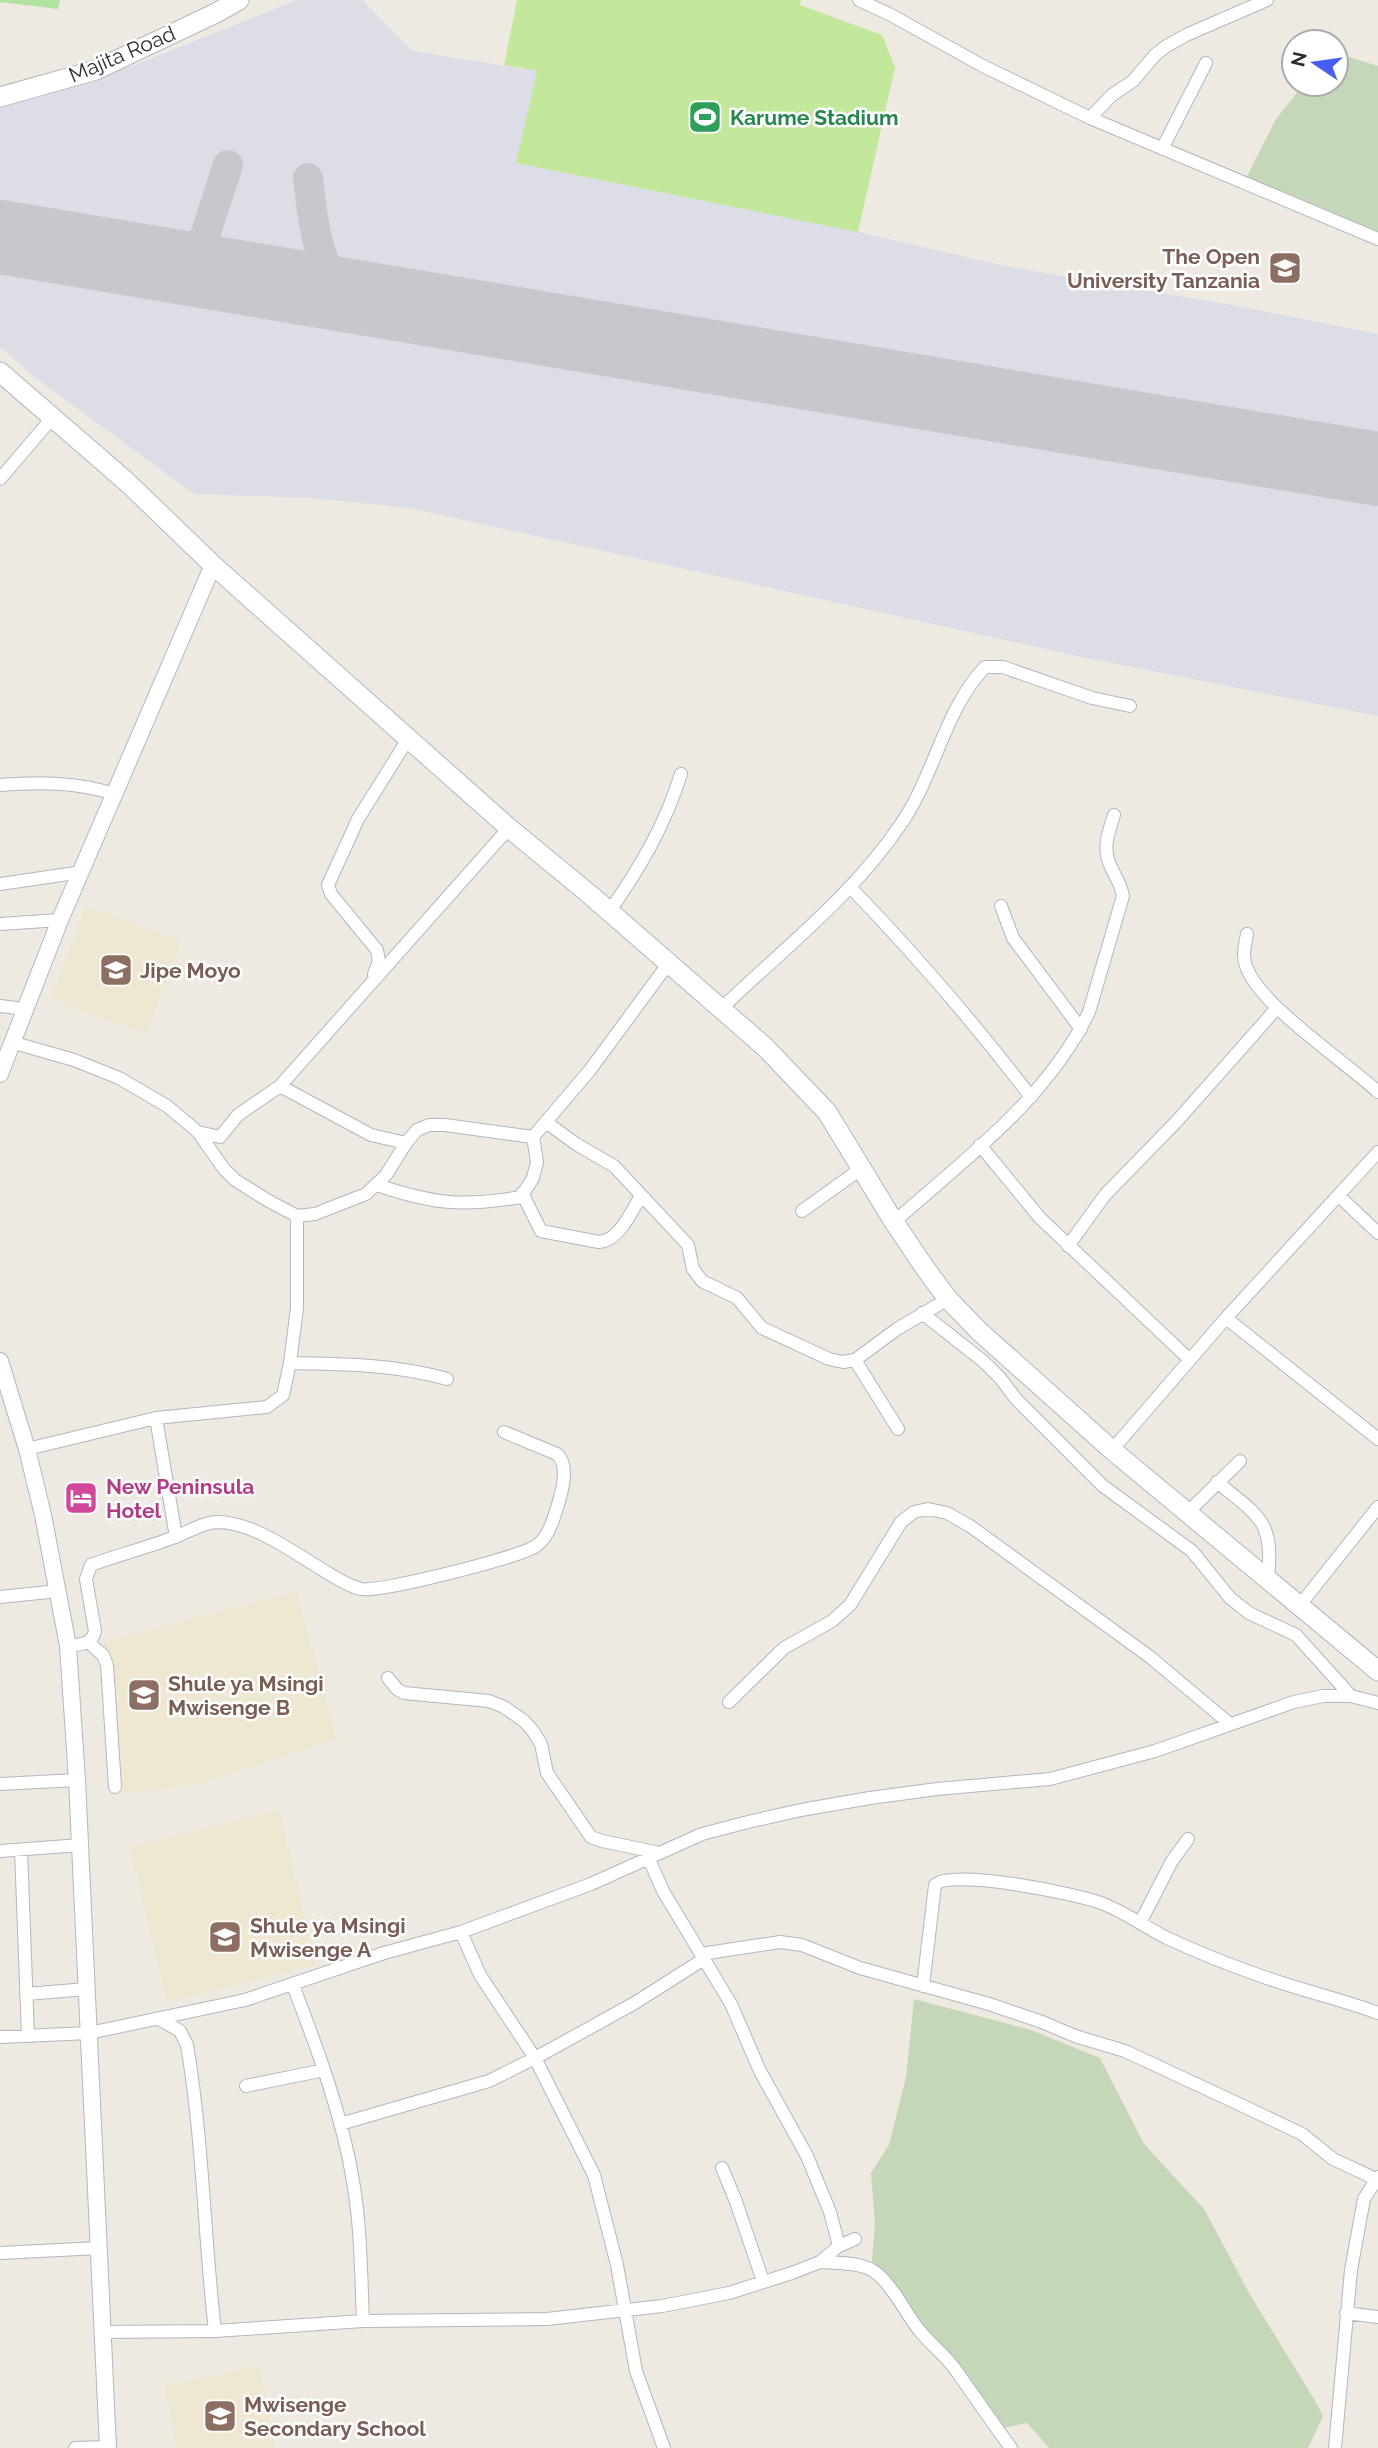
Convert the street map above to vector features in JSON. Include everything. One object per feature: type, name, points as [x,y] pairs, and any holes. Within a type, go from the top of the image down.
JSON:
[{"type":"main road","name":"Majita Road","points":[[0,97],[96,70],[239,0]]},
{"type":"main road","points":[[0,372],[128,483],[213,565],[509,828],[722,1008],[800,1081],[827,1112],[894,1222],[948,1299],[989,1340],[1112,1450],[1378,1671]]},
{"type":"street","points":[[859,0],[983,66],[1090,118],[1378,239]]},
{"type":"street","points":[[1090,118],[1112,95],[1141,74],[1164,47],[1267,0]]},
{"type":"street","points":[[1163,147],[1206,63]]},
{"type":"street","points":[[0,479],[53,417]]},
{"type":"street","points":[[0,1074],[60,920],[213,565]]},
{"type":"street","points":[[722,1008],[851,888],[887,844],[918,797],[970,682],[985,667],[1003,667],[1092,698],[1130,706]]},
{"type":"street","points":[[370,984],[380,955],[331,894],[328,885],[358,820],[408,738]]},
{"type":"street","points":[[610,912],[642,864],[659,832],[681,774]]},
{"type":"street","points":[[0,785],[65,784],[92,787],[114,794]]},
{"type":"street","points":[[894,1222],[1031,1097],[1081,1029],[1089,1012],[1123,896],[1120,881],[1106,856],[1107,839],[1114,814]]},
{"type":"street","points":[[198,1132],[220,1137],[238,1115],[280,1086],[509,828]]},
{"type":"street","points":[[0,884],[82,872]]},
{"type":"street","points":[[851,888],[932,975],[986,1038],[1031,1097]]},
{"type":"street","points":[[1002,906],[1013,938],[1081,1029]]},
{"type":"street","points":[[0,924],[60,920]]},
{"type":"street","points":[[1247,934],[1245,964],[1258,987],[1277,1008],[1378,1092]]},
{"type":"street","points":[[533,1137],[590,1070],[668,964]]},
{"type":"street","points":[[0,1006],[25,1009]]},
{"type":"street","points":[[1068,1246],[1105,1195],[1177,1121],[1277,1008]]},
{"type":"street","points":[[11,1042],[74,1060],[119,1079],[167,1107],[198,1132],[235,1180],[298,1216],[315,1214],[366,1194],[377,1185],[417,1130],[429,1125],[533,1137]]},
{"type":"street","points":[[280,1086],[371,1135],[406,1143]]},
{"type":"street","points":[[546,1122],[576,1144],[614,1166],[688,1245],[696,1274],[702,1281],[737,1298],[762,1328],[829,1359],[843,1362],[855,1360],[897,1329],[948,1299]]},
{"type":"street","points":[[377,1185],[425,1199],[452,1203],[482,1204],[521,1197],[533,1178],[537,1162],[533,1137]]},
{"type":"street","points":[[980,1145],[1040,1218],[1190,1360]]},
{"type":"street","points":[[1112,1450],[1226,1318],[1378,1152]]},
{"type":"street","points":[[802,1211],[862,1168]]},
{"type":"street","points":[[522,1193],[541,1231],[599,1242],[607,1242],[614,1236],[641,1196]]},
{"type":"street","points":[[1339,1196],[1378,1234]]},
{"type":"street","points":[[27,1449],[156,1418],[267,1407],[283,1395],[297,1308],[298,1216]]},
{"type":"street","points":[[922,1313],[984,1362],[1016,1399],[1102,1486],[1192,1551],[1230,1598],[1249,1613],[1296,1635],[1351,1696]]},
{"type":"street","points":[[1226,1318],[1378,1439]]},
{"type":"street","points":[[855,1360],[898,1429]]},
{"type":"street","points":[[0,1361],[27,1449],[68,1646],[77,1780],[108,2447],[75,2448]]},
{"type":"street","points":[[290,1363],[345,1364],[394,1369],[447,1379]]},
{"type":"street","points":[[156,1418],[176,1537]]},
{"type":"street","points":[[68,1646],[88,1642],[95,1631],[86,1579],[89,1569],[95,1564],[176,1537],[200,1525],[218,1522],[262,1534],[331,1576],[363,1589],[408,1583],[520,1554],[538,1545],[549,1531],[558,1507],[564,1468],[562,1459],[557,1454],[504,1432]]},
{"type":"street","points":[[1187,1513],[1241,1461]]},
{"type":"street","points":[[1217,1482],[1254,1513],[1265,1526],[1271,1552],[1268,1579]]},
{"type":"street","points":[[1300,1605],[1378,1507]]},
{"type":"street","points":[[729,1702],[783,1647],[832,1621],[850,1605],[901,1522],[914,1512],[928,1508],[947,1513],[1013,1555],[1150,1657],[1230,1724]]},
{"type":"street","points":[[0,1597],[58,1591]]},
{"type":"street","points":[[88,1642],[103,1655],[107,1665],[115,1787]]},
{"type":"street","points":[[388,1678],[404,1693],[470,1698],[504,1707],[533,1731],[545,1758],[547,1773],[591,1837],[654,1856]]},
{"type":"street","points":[[0,2037],[89,2033],[244,2000],[384,1953],[461,1932],[591,1884],[702,1834],[801,1810],[937,1789],[1050,1779],[1155,1751],[1294,1702],[1323,1696],[1351,1696],[1378,1703]]},
{"type":"street","points":[[0,1784],[77,1780]]},
{"type":"street","points":[[1140,1923],[1172,1861],[1188,1839]]},
{"type":"street","points":[[0,1851],[80,1845]]},
{"type":"street","points":[[21,1850],[29,2036]]},
{"type":"street","points":[[654,1856],[663,1891],[731,2004],[760,2071],[819,2182],[839,2246]]},
{"type":"street","points":[[923,1986],[935,1885],[948,1878],[1069,1894],[1105,1905],[1179,1943],[1261,1976],[1378,2013]]},
{"type":"street","points":[[461,1932],[480,1975],[536,2058],[594,2175],[617,2265],[636,2371],[664,2448]]},
{"type":"street","points":[[340,2124],[489,2081],[640,2000],[703,1957],[780,1942],[802,1945],[860,1968],[989,2004],[1075,2036],[1125,2051],[1291,2129],[1334,2158],[1377,2179],[1367,2192],[1361,2211],[1346,2313],[1335,2448]]},
{"type":"street","points":[[293,1985],[324,2070],[354,2180],[363,2321]]},
{"type":"street","points":[[26,1994],[87,1989]]},
{"type":"street","points":[[159,2019],[180,2031],[187,2045],[201,2165],[215,2331]]},
{"type":"street","points":[[246,2086],[324,2070]]},
{"type":"street","points":[[722,2168],[763,2281]]},
{"type":"street","points":[[103,2332],[215,2331],[363,2321],[547,2319],[662,2306],[729,2293],[792,2273],[820,2262],[839,2246],[855,2239]]},
{"type":"street","points":[[0,2253],[99,2248]]},
{"type":"street","points":[[820,2262],[852,2264],[870,2269],[877,2275],[900,2301],[919,2331],[954,2368],[1012,2448]]},
{"type":"street","points":[[1346,2313],[1378,2317]]},
{"type":"shaded area","points":[[297,0],[362,0],[412,51],[537,71],[517,163],[858,232],[1005,266],[1237,306],[1378,334],[1378,716],[1082,657],[410,508],[311,498],[194,494],[37,379],[0,347],[0,107],[135,65]]},
{"type":"shaded area","name":"Jipe Moyo","points":[[86,906],[181,941],[146,1034],[51,999]]},
{"type":"shaded area","points":[[296,1592],[337,1739],[198,1784],[121,1794],[104,1642]]},
{"type":"shaded area","points":[[279,1810],[316,1965],[167,2002],[130,1847]]},
{"type":"shaded area","name":"Mwisenge Secondary School","points":[[260,2366],[275,2448],[177,2448],[165,2385]]},
{"type":"green space","points":[[0,0],[60,0],[58,9]]},
{"type":"green space","name":"Karume Stadium","points":[[517,0],[801,0],[800,5],[882,35],[895,67],[858,232],[516,163],[537,71],[504,65]]},
{"type":"green space","points":[[1350,57],[1378,66],[1378,242],[1242,186],[1276,119],[1293,98],[1350,98]]},
{"type":"green space","points":[[914,1999],[1031,2030],[1100,2058],[1144,2144],[1204,2209],[1249,2293],[1314,2399],[1323,2416],[1308,2448],[1049,2448],[1027,2423],[999,2429],[872,2261],[875,2222],[871,2173],[889,2145],[906,2077]]},
{"type":"taxiway","points":[[194,269],[228,165]]},
{"type":"taxiway","points":[[308,178],[321,253],[342,294]]},
{"type":"runway","points":[[0,237],[1378,469]]},
{"type":"place","name":"Karume Stadium","points":[[705,117]]},
{"type":"place","name":"The Open University Tanzania","points":[[1285,268]]},
{"type":"place","name":"Jipe Moyo","points":[[116,970]]},
{"type":"place","name":"New Peninsula Hotel","points":[[81,1498]]},
{"type":"place","name":"Shule ya Msingi Mwisenge B","points":[[144,1695]]},
{"type":"place","name":"Shule ya Msingi Mwisenge A","points":[[225,1937]]},
{"type":"place","name":"Mwisenge Secondary School","points":[[220,2416]]}]
